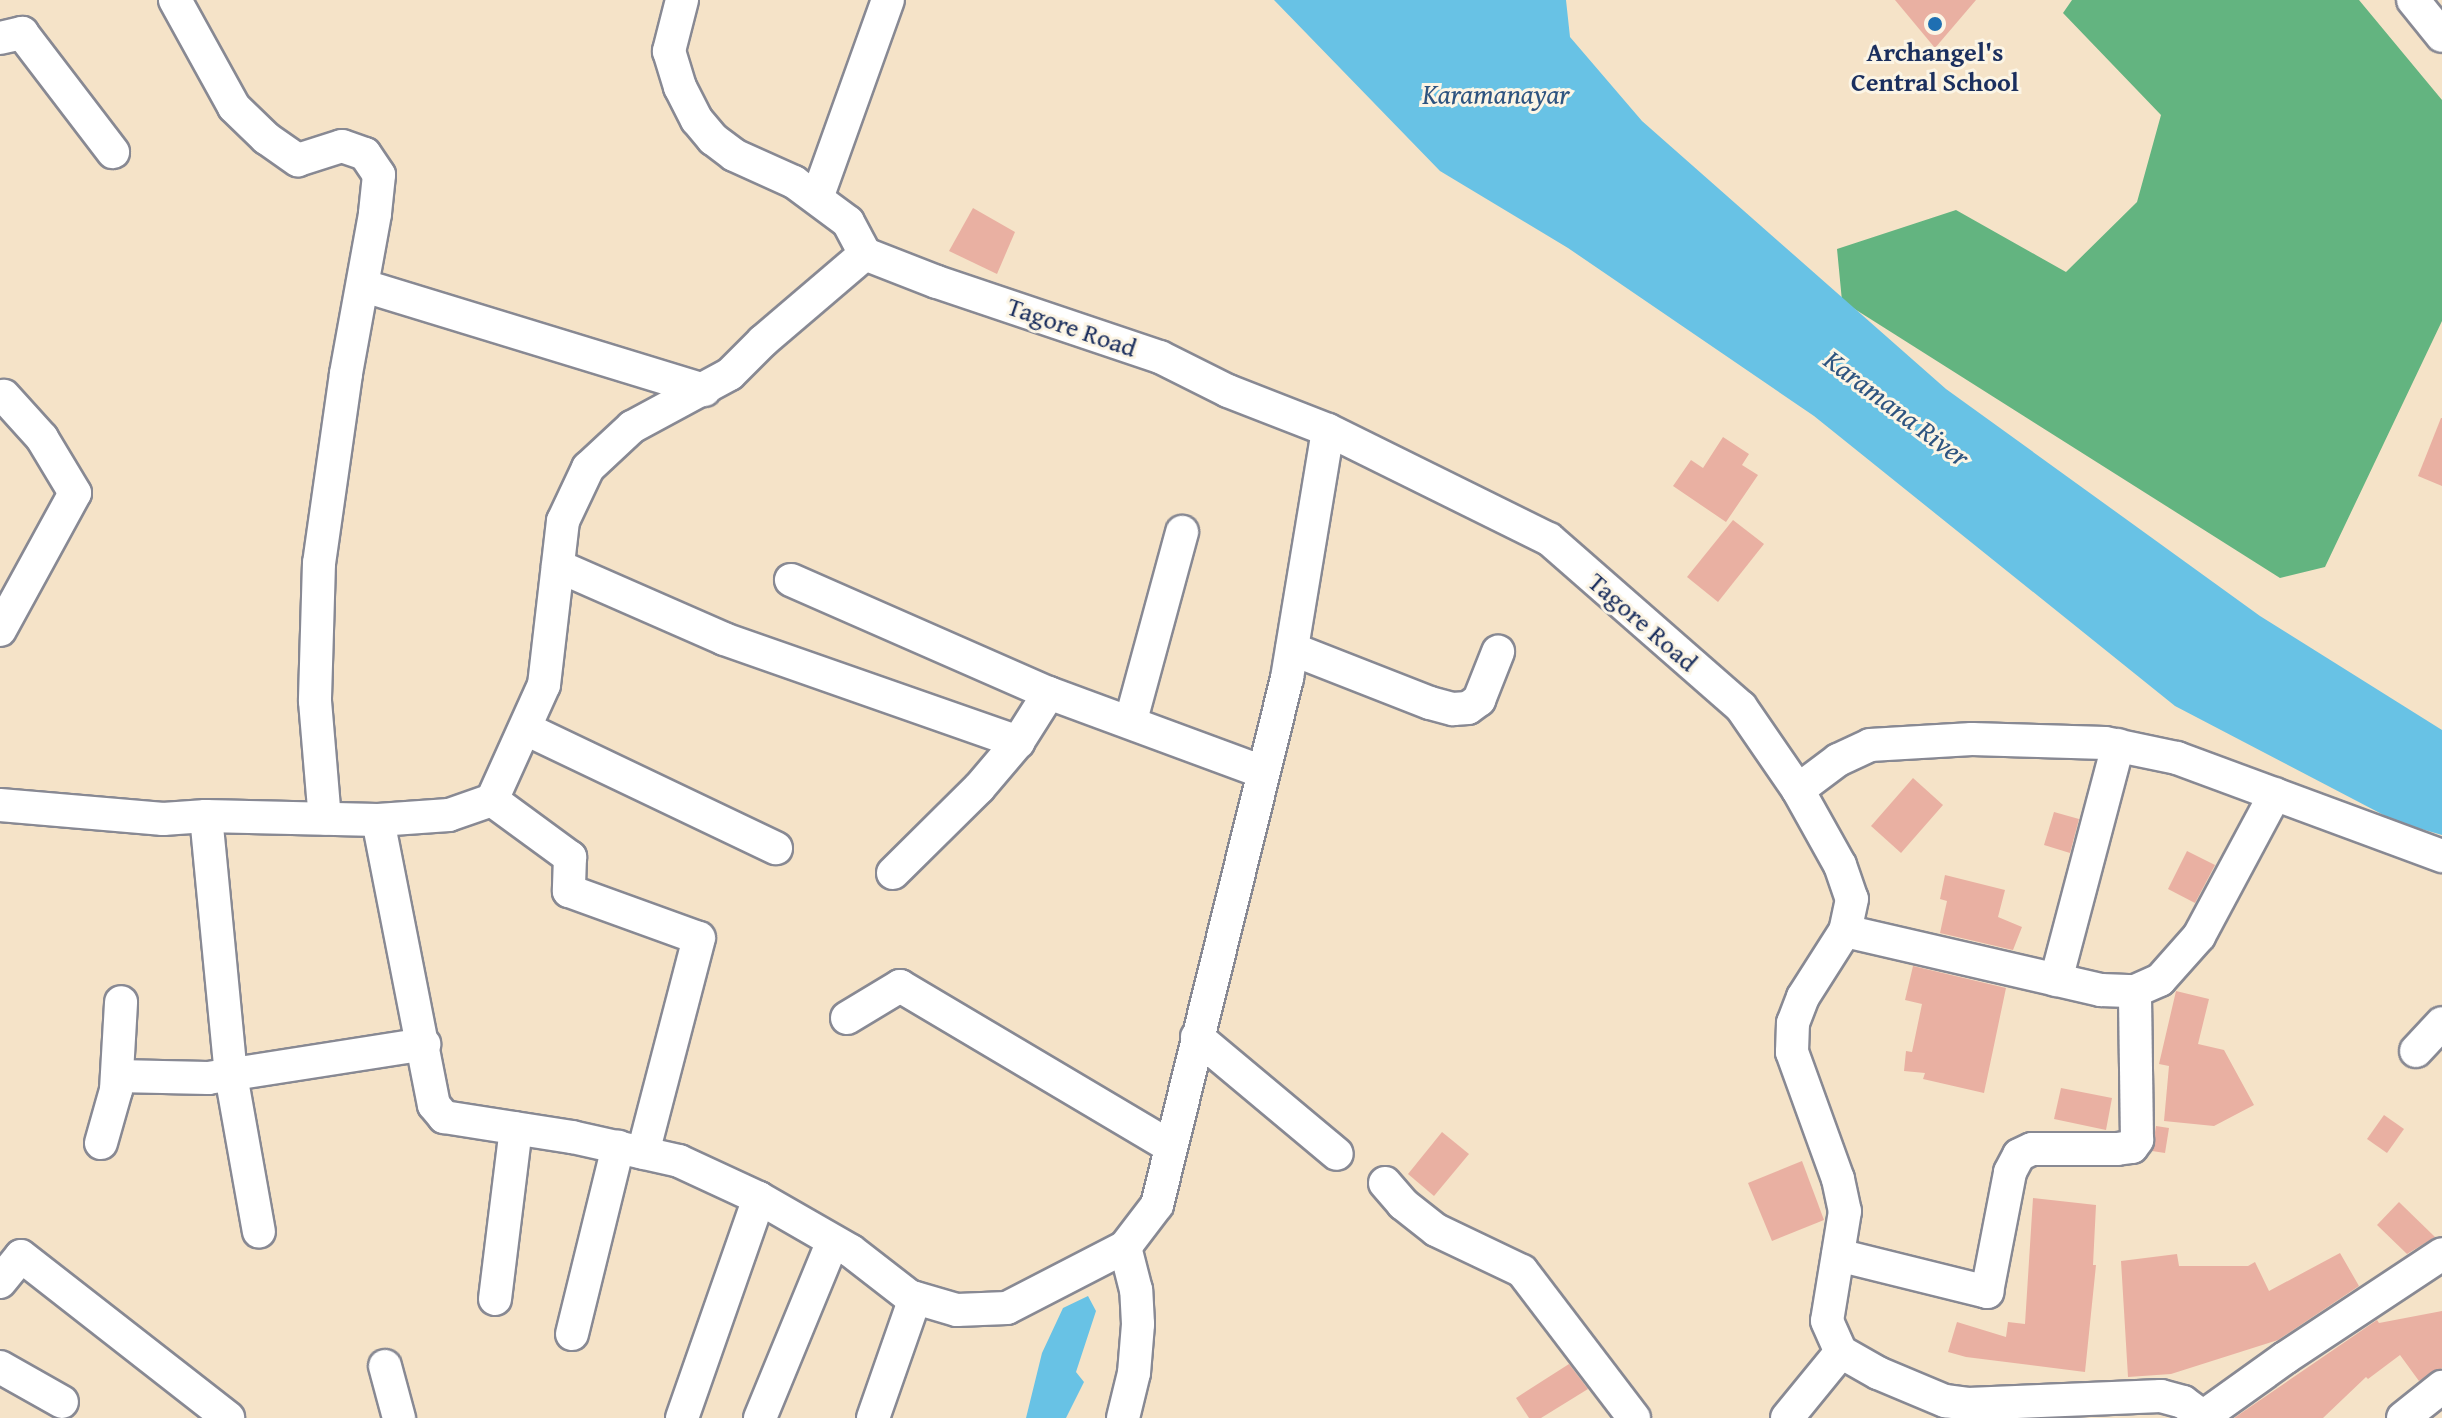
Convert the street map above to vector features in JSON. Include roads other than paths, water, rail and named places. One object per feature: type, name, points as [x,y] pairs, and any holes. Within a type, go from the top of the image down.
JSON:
[{"type":"street","points":[[175,0],[234,107],[266,138],[298,160],[342,146],[365,154],[379,175],[319,563],[315,701],[325,819]]},
{"type":"street","points":[[0,805],[163,819],[206,816],[378,820],[449,815],[492,800],[544,685],[563,521],[588,468],[632,427],[730,374],[763,341],[865,254],[848,222],[794,182],[734,155],[713,139],[697,120],[680,87],[669,51],[682,0]]},
{"type":"street","points":[[817,198],[888,0]]},
{"type":"street","points":[[2413,0],[2442,36]]},
{"type":"street","points":[[0,38],[22,33],[113,152]]},
{"type":"street","name":"Tagore Road","points":[[865,254],[937,282],[1160,357],[1228,391],[1328,430],[1549,539],[1741,707],[1798,790],[1840,865],[1852,899],[1845,931],[1803,997],[1793,1023],[1792,1052],[1838,1179],[1845,1211],[1829,1289],[1827,1321],[1841,1352]]},
{"type":"street","points":[[364,286],[704,390]]},
{"type":"street","points":[[0,630],[75,493],[42,438],[4,396]]},
{"type":"street","points":[[378,820],[434,1105],[444,1117],[516,1128],[679,1161],[759,1198],[833,1241],[915,1298],[957,1310],[1007,1308],[1125,1247],[1157,1205],[1292,649],[1328,430]]},
{"type":"street","points":[[1131,720],[1182,532]]},
{"type":"street","points":[[558,566],[724,639],[1018,742]]},
{"type":"street","points":[[791,580],[1049,693],[1131,720],[1262,772]]},
{"type":"street","points":[[1292,649],[1430,703],[1453,709],[1468,708],[1479,700],[1498,652]]},
{"type":"street","points":[[893,873],[979,788],[1018,742],[1049,693]]},
{"type":"street","points":[[526,729],[776,848]]},
{"type":"street","points":[[1798,790],[1838,760],[1870,745],[1972,739],[2118,745],[2177,758],[2442,856]]},
{"type":"street","points":[[2056,980],[2118,745]]},
{"type":"street","points":[[1845,931],[2101,990],[2135,991],[2160,980],[2199,936],[2275,794]]},
{"type":"street","points":[[492,800],[570,857],[569,891],[699,938],[572,1334]]},
{"type":"street","points":[[206,816],[231,1075],[259,1232]]},
{"type":"street","points":[[847,1018],[900,986],[1171,1147]]},
{"type":"street","points":[[1838,1255],[1987,1292],[2010,1172],[2019,1155],[2032,1149],[2117,1149],[2132,1147],[2137,1140],[2135,991]]},
{"type":"street","points":[[101,1143],[117,1076],[121,1002]]},
{"type":"street","points":[[2416,1051],[2442,1023]]},
{"type":"street","points":[[1197,1037],[1337,1154]]},
{"type":"street","points":[[117,1076],[231,1075],[424,1044]]},
{"type":"street","points":[[495,1299],[516,1128]]},
{"type":"street","points":[[1385,1183],[1403,1204],[1436,1230],[1522,1271],[1634,1418]]},
{"type":"street","points":[[682,1418],[759,1198]]},
{"type":"street","points":[[760,1418],[833,1241]]},
{"type":"street","points":[[1123,1418],[1134,1373],[1138,1324],[1136,1290],[1125,1247]]},
{"type":"street","points":[[1787,1418],[1841,1352],[1944,1410],[1968,1404],[2161,1396],[2183,1402],[2205,1417],[2285,1358],[2442,1254]]},
{"type":"street","points":[[0,1282],[21,1256],[228,1418]]},
{"type":"street","points":[[873,1418],[915,1298]]},
{"type":"street","points":[[385,1366],[399,1418]]},
{"type":"street","points":[[0,1367],[62,1402]]},
{"type":"street","points":[[2403,1418],[2442,1387]]},
{"type":"water","name":"Karamanayar","points":[[1274,0],[1566,0],[1570,37],[1642,121],[1946,389],[2260,616],[2442,730],[2442,835],[2397,822],[2175,706],[1814,416],[1568,248],[1440,171]]},
{"type":"water","points":[[1088,1296],[1096,1311],[1076,1372],[1084,1382],[1066,1418],[1026,1418],[1042,1353],[1063,1308]]},
{"type":"place","name":"Archangel's Central School","points":[[1935,24]]},
{"type":"water label","name":"Karamana River","points":[[1897,408]]}]
